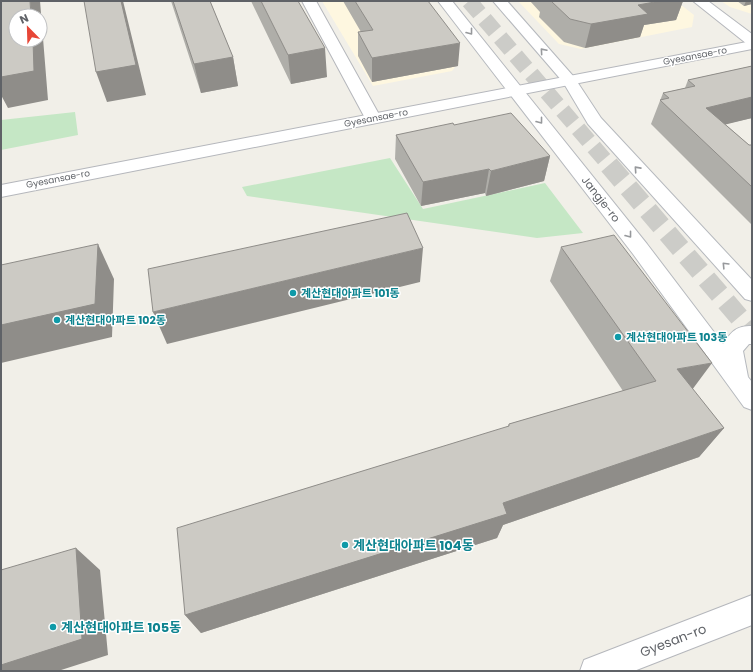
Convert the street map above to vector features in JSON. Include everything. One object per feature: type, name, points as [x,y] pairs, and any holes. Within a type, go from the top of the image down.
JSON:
[{"type":"street","points":[[309,1],[373,118]]},
{"type":"street","name":"Jangje-ro","points":[[446,1],[640,249],[752,400]]},
{"type":"street","points":[[500,1],[569,80],[594,121],[752,293]]},
{"type":"street","points":[[700,1],[752,41]]},
{"type":"street","name":"Gyesansae-ro","points":[[1,191],[752,45]]},
{"type":"street","points":[[737,381],[732,349],[743,335],[752,335]]},
{"type":"street","name":"Gyesan-ro","points":[[594,671],[752,610]]},
{"type":"shaded area","points":[[322,1],[413,1],[459,62],[452,71],[373,86]]},
{"type":"shaded area","points":[[518,1],[676,1],[694,15],[692,27],[581,49],[559,44]]},
{"type":"shaded area","points":[[721,1],[752,1],[752,14],[730,7]]},
{"type":"green space","points":[[75,112],[78,135],[1,150],[1,120]]},
{"type":"green space","points":[[390,158],[423,209],[545,183],[583,233],[537,238],[247,196],[242,187]]},
{"type":"building","points":[[1,1],[30,1],[30,8],[8,8],[8,48],[33,48],[34,71],[1,77]]},
{"type":"building","points":[[84,1],[121,1],[136,65],[96,72]]},
{"type":"building","points":[[173,1],[210,1],[233,57],[194,64]]},
{"type":"building","points":[[261,1],[298,1],[325,48],[288,55]]},
{"type":"building","points":[[355,1],[428,1],[460,43],[372,58],[358,32],[373,30]]},
{"type":"building","points":[[551,1],[660,1],[638,5],[648,14],[591,24],[570,19]]},
{"type":"building","points":[[752,66],[752,97],[706,108],[749,145],[752,145],[752,187],[660,100],[669,98],[663,93],[695,86],[688,80]]},
{"type":"building","points":[[511,113],[550,156],[491,171],[489,169],[423,182],[396,135],[453,123],[454,125]]},
{"type":"building","points":[[407,213],[423,248],[153,312],[148,269]]},
{"type":"building","points":[[614,235],[712,363],[677,369],[724,428],[503,503],[507,514],[185,615],[177,528],[509,426],[509,424],[656,381],[561,247]]},
{"type":"building","points":[[98,244],[95,304],[1,325],[1,265]]},
{"type":"building","points":[[76,548],[82,639],[1,665],[1,570]]},
{"type":"tunnel","points":[[469,1],[610,166]]},
{"type":"tunnel","points":[[609,165],[752,332]]},
{"type":"place","name":"계산현대아파트 101동","points":[[293,293]]},
{"type":"place","name":"계산현대아파트 102동","points":[[57,320]]},
{"type":"place","name":"계산현대아파트 103동","points":[[618,337]]},
{"type":"place","name":"계산현대아파트 104동","points":[[345,545]]},
{"type":"place","name":"계산현대아파트 105동","points":[[53,627]]}]
